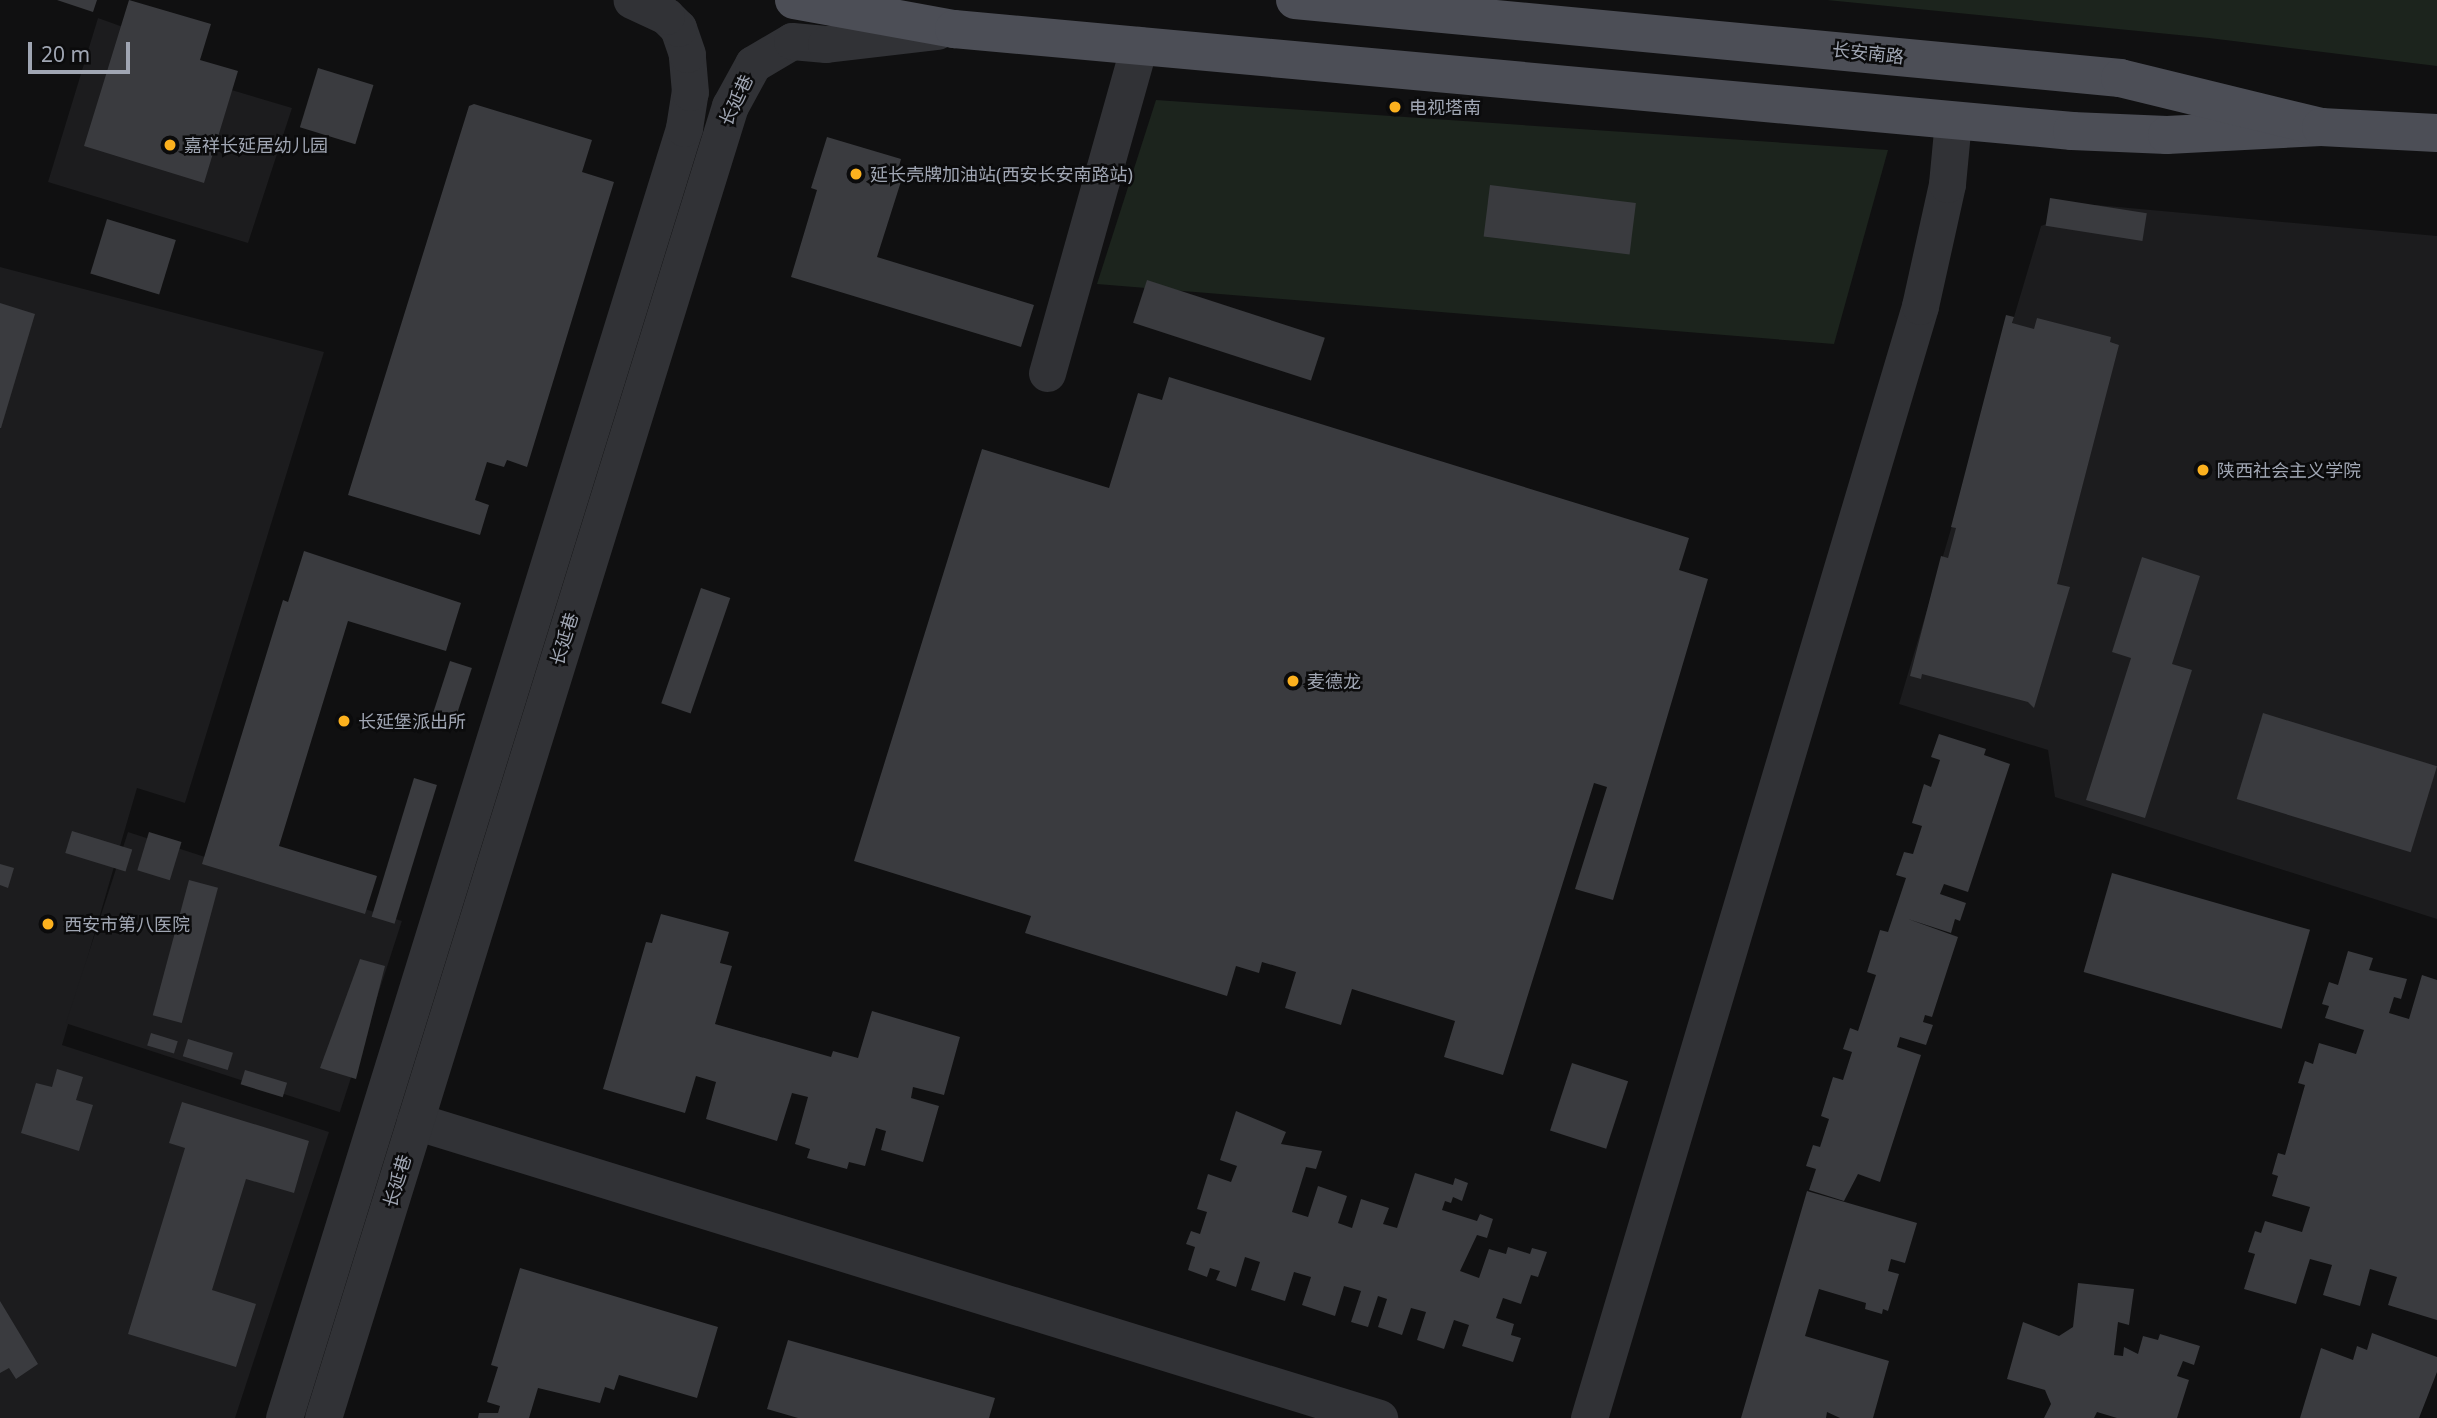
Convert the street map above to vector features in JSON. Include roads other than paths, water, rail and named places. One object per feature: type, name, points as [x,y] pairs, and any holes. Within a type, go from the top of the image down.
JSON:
[{"type":"main road","points":[[794,0],[954,29],[1954,120],[2167,135],[2321,127]]},
{"type":"main road","name":"长安南路","points":[[1295,0],[2120,78],[2321,127],[2437,133]]},
{"type":"street","name":"长延巷","points":[[284,1418],[684,128],[690,92],[687,54],[678,28],[666,16],[631,0]]},
{"type":"street","name":"长延巷","points":[[323,1418],[730,106],[753,64],[792,41],[826,44],[954,29]]},
{"type":"street","points":[[1047,373],[1139,45]]},
{"type":"street","points":[[1589,1418],[1920,306],[1947,184],[1954,120]]},
{"type":"street","points":[[415,1121],[1379,1418]]},
{"type":"place","name":"电视塔南","points":[[1395,107]]},
{"type":"place","name":"嘉祥长延居幼儿园","points":[[170,145]]},
{"type":"place","name":"延长壳牌加油站(西安长安南路站)","points":[[856,174]]},
{"type":"place","name":"陕西社会主义学院","points":[[2203,470]]},
{"type":"place","name":"麦德龙","points":[[1293,681]]},
{"type":"place","name":"长延堡派出所","points":[[344,721]]},
{"type":"place","name":"西安市第八医院","points":[[48,924]]}]
